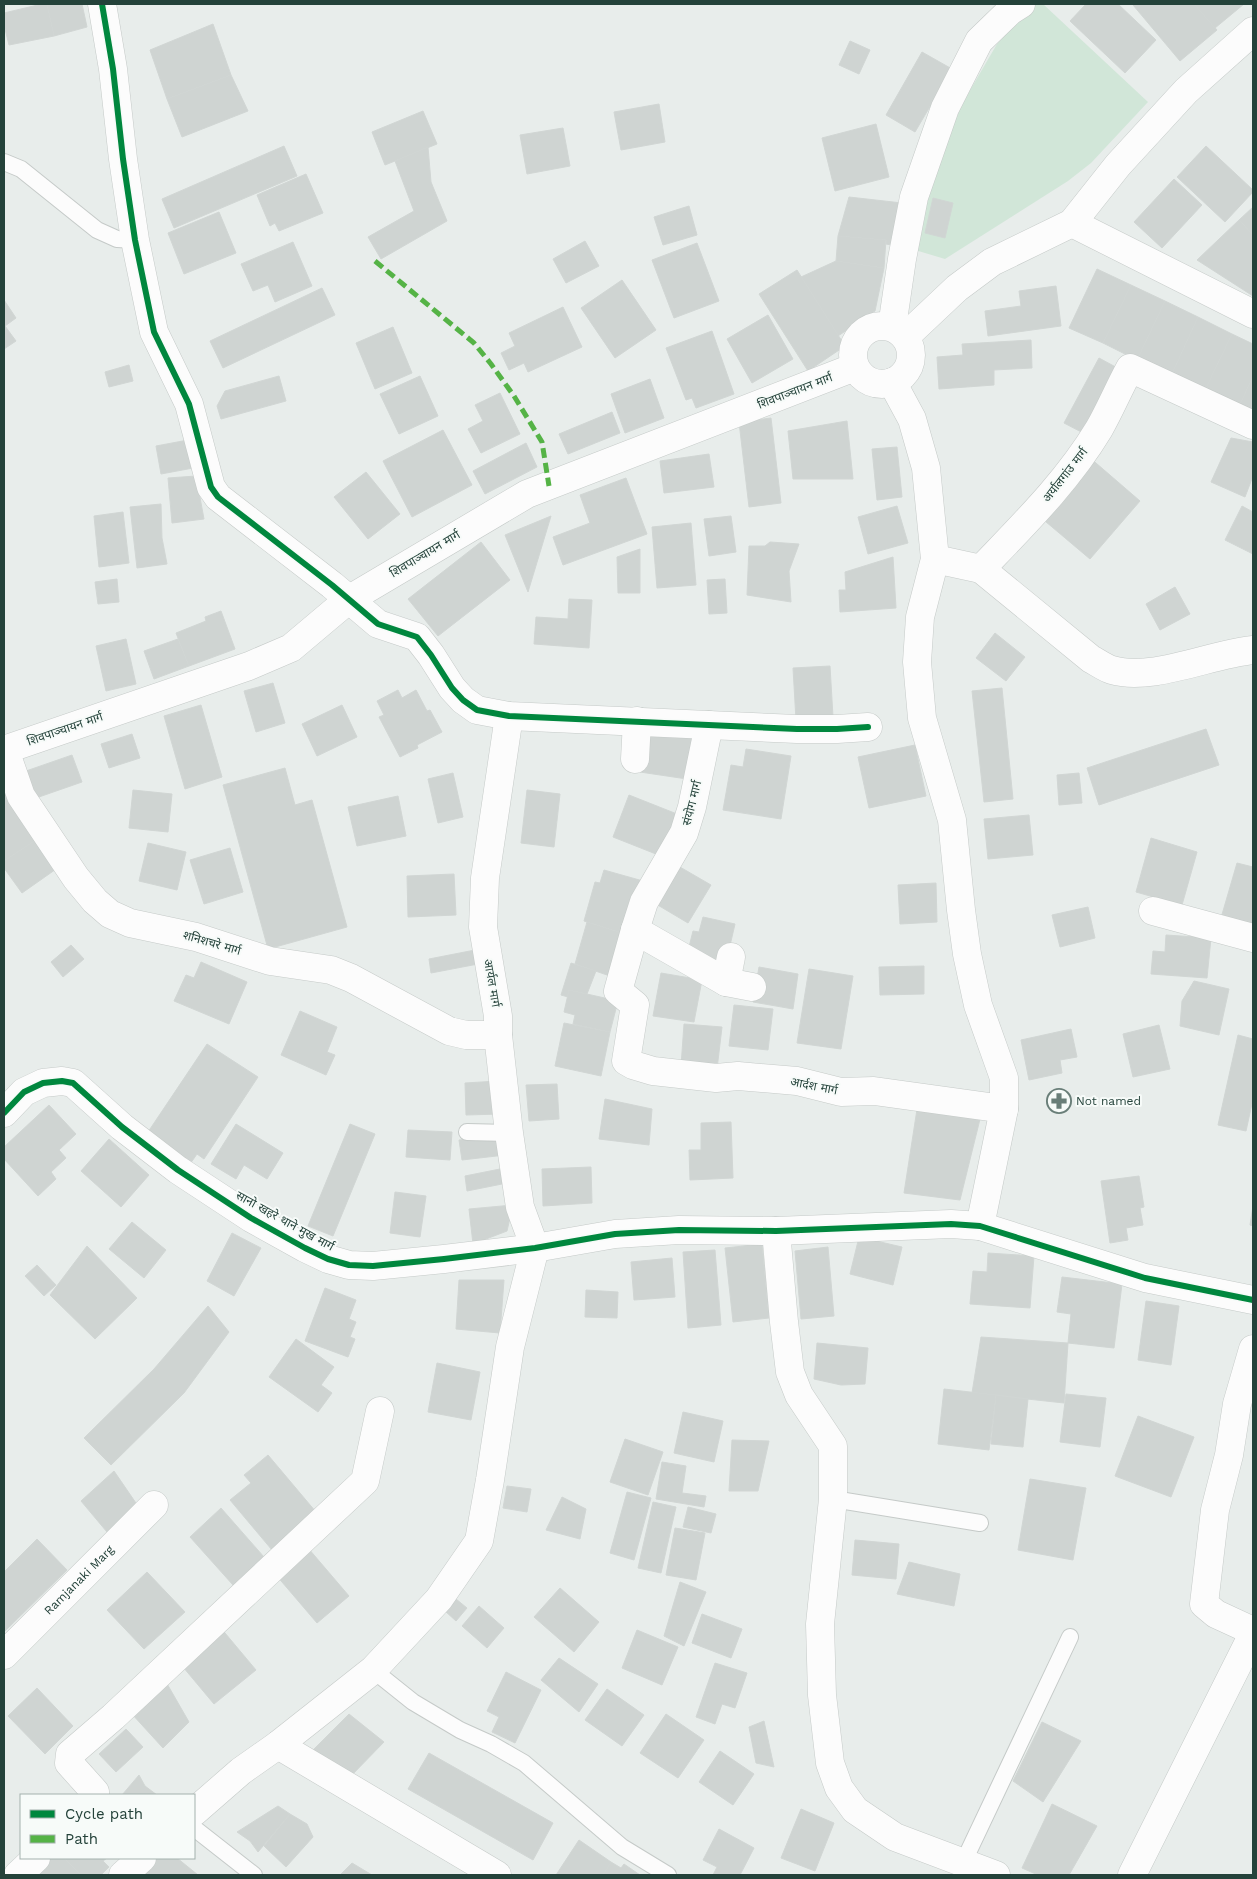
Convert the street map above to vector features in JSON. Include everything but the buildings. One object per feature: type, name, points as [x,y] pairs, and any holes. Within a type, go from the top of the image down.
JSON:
[{"type":"street","points":[[102,4],[113,69],[123,159],[135,240],[154,332],[189,404],[211,487],[218,497],[332,585],[378,624],[417,637],[452,688],[463,700],[477,710],[509,716],[709,725],[807,729],[868,727]]},
{"type":"street","points":[[898,332],[902,259],[914,196],[945,108],[979,41],[1010,11],[1021,4]]},
{"type":"street","points":[[898,332],[992,262],[1072,223],[1118,165],[1186,91],[1253,31]]},
{"type":"street","points":[[1072,223],[1253,314]]},
{"type":"street","points":[[882,326],[898,332],[909,345],[910,363],[900,378],[892,382],[875,384],[860,375],[855,367],[852,358],[853,348],[857,339],[872,327],[882,326]]},
{"type":"street","name":"शिवपाञ्चायन मार्ग","points":[[4,750],[249,666],[290,648],[348,600],[528,494],[855,367]]},
{"type":"street","name":"अर्यालगांउ मार्ग","points":[[981,569],[1040,507],[1081,456],[1099,428],[1130,368],[1253,425]]},
{"type":"street","points":[[892,382],[912,419],[926,468],[935,559],[920,617],[916,662],[922,718],[952,820],[967,954],[978,1005],[1004,1078],[1004,1109],[980,1226]]},
{"type":"street","points":[[935,559],[981,569],[1091,659],[1111,670],[1129,673],[1155,670],[1253,650]]},
{"type":"street","name":"आर्यल मार्ग","points":[[509,716],[485,878],[483,927],[498,1016],[498,1035],[509,1133],[520,1207],[536,1248]]},
{"type":"street","points":[[635,759],[637,721]]},
{"type":"street","name":"संयोग मार्ग","points":[[653,1071],[633,1066],[626,1061],[635,1005],[618,991],[644,902],[684,833],[692,807],[709,725]]},
{"type":"street","name":"शनिशचरे मार्ग","points":[[4,750],[21,796],[76,878],[110,914],[130,923],[196,938],[270,960],[331,970],[351,978],[449,1031],[466,1035],[498,1035]]},
{"type":"street","points":[[1153,911],[1253,938]]},
{"type":"street","points":[[635,930],[737,976]]},
{"type":"street","name":"आर्दश मार्ग","points":[[653,1071],[716,1078],[738,1076],[797,1081],[841,1092],[874,1091],[1004,1109]]},
{"type":"street","name":"सानो खहरे थाने मुख मार्ग","points":[[4,1113],[24,1092],[43,1083],[62,1081],[73,1084],[178,1170],[251,1218],[328,1259],[349,1265],[373,1266],[444,1259],[536,1248],[615,1234],[679,1230],[776,1231],[951,1224],[980,1226],[1145,1278],[1253,1300]]},
{"type":"street","points":[[776,1231],[790,1372],[799,1395],[833,1446],[833,1498],[820,1624],[822,1695],[830,1763],[839,1788],[855,1810],[887,1832],[895,1837],[996,1875]]},
{"type":"street","points":[[195,1811],[241,1771],[278,1745],[373,1670],[439,1599],[479,1541],[510,1347],[536,1248]]},
{"type":"street","points":[[1132,1875],[1253,1633],[1216,1614],[1204,1604],[1215,1510],[1229,1455],[1237,1404],[1253,1349]]},
{"type":"street","points":[[95,1794],[69,1763],[70,1754],[128,1703],[365,1481],[380,1411]]},
{"type":"street","name":"Ramjanaki Marg","points":[[4,1654],[154,1505]]},
{"type":"street","points":[[278,1745],[497,1875]]},
{"type":"street","points":[[18,1875],[35,1859]]},
{"type":"street","points":[[123,1875],[141,1859]]},
{"type":"lane","points":[[4,162],[21,169],[97,230],[117,239],[135,240]]},
{"type":"lane","points":[[467,1132],[509,1133]]},
{"type":"lane","points":[[833,1498],[980,1524]]},
{"type":"lane","points":[[963,1863],[1070,1636]]},
{"type":"lane","points":[[373,1670],[412,1702],[460,1730],[491,1744],[524,1763],[622,1847],[668,1875]]},
{"type":"lane","points":[[195,1829],[254,1875]]},
{"type":"green space","points":[[1033,4],[1043,4],[1148,102],[1091,163],[1068,181],[945,259],[915,250],[930,184],[962,104],[997,44]]},
{"type":"marked path","points":[[375,261],[474,343],[491,364],[514,396],[542,442],[549,486]]},
{"type":"cycle path","points":[[102,4],[113,69],[123,159],[135,240],[154,332],[189,404],[211,487],[218,497],[332,585],[378,624],[417,637],[452,688],[463,700],[477,710],[509,716],[797,729],[868,727]]},
{"type":"cycle path","points":[[4,1113],[24,1092],[43,1083],[62,1081],[73,1083],[122,1127],[178,1170],[251,1218],[305,1248],[328,1259],[349,1265],[373,1266],[444,1259],[535,1248],[615,1234],[679,1230],[776,1231],[951,1224],[980,1226],[1145,1278],[1253,1300]]},
{"type":"place","name":"Not named","points":[[1059,1101]]}]
